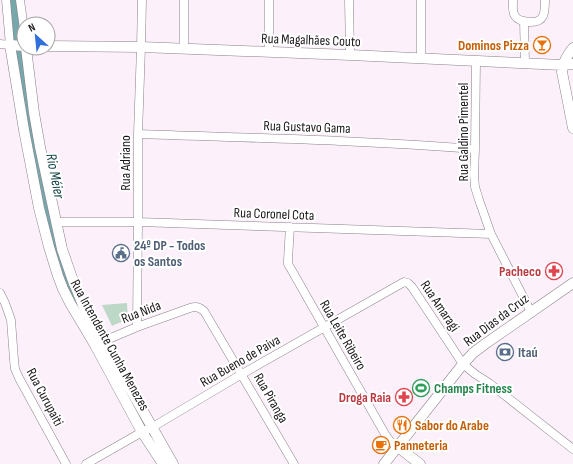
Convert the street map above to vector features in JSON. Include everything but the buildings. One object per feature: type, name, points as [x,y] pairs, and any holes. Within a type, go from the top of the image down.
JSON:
[{"type":"street","points":[[6,0],[16,46]]},
{"type":"street","points":[[20,0],[22,16]]},
{"type":"street","name":"Rua Adriano","points":[[137,327],[138,134],[142,0]]},
{"type":"street","points":[[184,0],[184,49]]},
{"type":"street","points":[[269,0],[269,52]]},
{"type":"street","points":[[349,0],[350,55]]},
{"type":"street","points":[[421,0],[421,58]]},
{"type":"street","points":[[513,0],[513,10],[518,20],[536,22],[541,19],[544,13],[545,0]]},
{"type":"street","points":[[524,21],[525,62]]},
{"type":"street","name":"Rua Magalhães Couto","points":[[56,46],[141,47],[568,64]]},
{"type":"street","points":[[573,48],[566,58],[568,64],[562,72],[573,128]]},
{"type":"street","name":"Rua Intendente Cunha Menezes","points":[[17,56],[24,130],[39,208],[49,247],[63,289],[70,303],[99,343],[148,430],[163,464]]},
{"type":"street","name":"Rua Intendente Cunha Menezes","points":[[19,56],[35,120],[62,249],[72,278],[99,343]]},
{"type":"street","name":"Rua Galdino Pimentel","points":[[476,61],[475,186],[491,234],[531,312]]},
{"type":"street","name":"Rua Gustavo Gama","points":[[138,134],[329,140],[475,149]]},
{"type":"street","name":"Rua Coronel Cota","points":[[56,222],[138,222],[491,234]]},
{"type":"street","name":"Rua Leite Ribeiro","points":[[290,227],[288,264],[385,434],[390,441],[398,447]]},
{"type":"street","name":"Rua Bueno de Paiva","points":[[86,464],[148,430],[401,283],[408,283]]},
{"type":"street","name":"Rua Amaragi","points":[[408,283],[463,364],[573,449]]},
{"type":"street","name":"Rua Dias da Cruz","points":[[384,464],[463,364],[473,354],[484,344],[573,283]]},
{"type":"street","name":"Rua Curupaiti","points":[[0,293],[11,320],[15,369],[66,464]]},
{"type":"street","name":"Rua Nida","points":[[99,343],[137,327],[190,308],[198,307]]},
{"type":"street","name":"Rua Piranga","points":[[198,307],[204,312],[242,374],[294,464]]},
{"type":"street","name":"Rua Intendente Cunha Menezes","points":[[148,430],[173,464]]},
{"type":"street","points":[[398,447],[420,464]]},
{"type":"green space","points":[[127,303],[128,319],[112,326],[102,305]]},
{"type":"waterway","name":"Rio Méier","points":[[13,0],[16,23]]},
{"type":"waterway","name":"Rio Méier","points":[[20,56],[32,137],[47,217],[58,260],[75,302]]},
{"type":"waterway","name":"Rio Méier","points":[[114,370],[144,423]]},
{"type":"place","name":"Dominos Pizza","points":[[542,45]]},
{"type":"place","name":"24º DP - Todos os Santos","points":[[121,253]]},
{"type":"place","name":"Pacheco","points":[[554,271]]},
{"type":"place","name":"Itaú","points":[[505,352]]},
{"type":"place","name":"Champs Fitness","points":[[421,388]]},
{"type":"place","name":"Droga Raia","points":[[404,397]]},
{"type":"place","name":"Sabor do Arabe","points":[[402,425]]},
{"type":"place","name":"Panneteria","points":[[381,445]]}]
